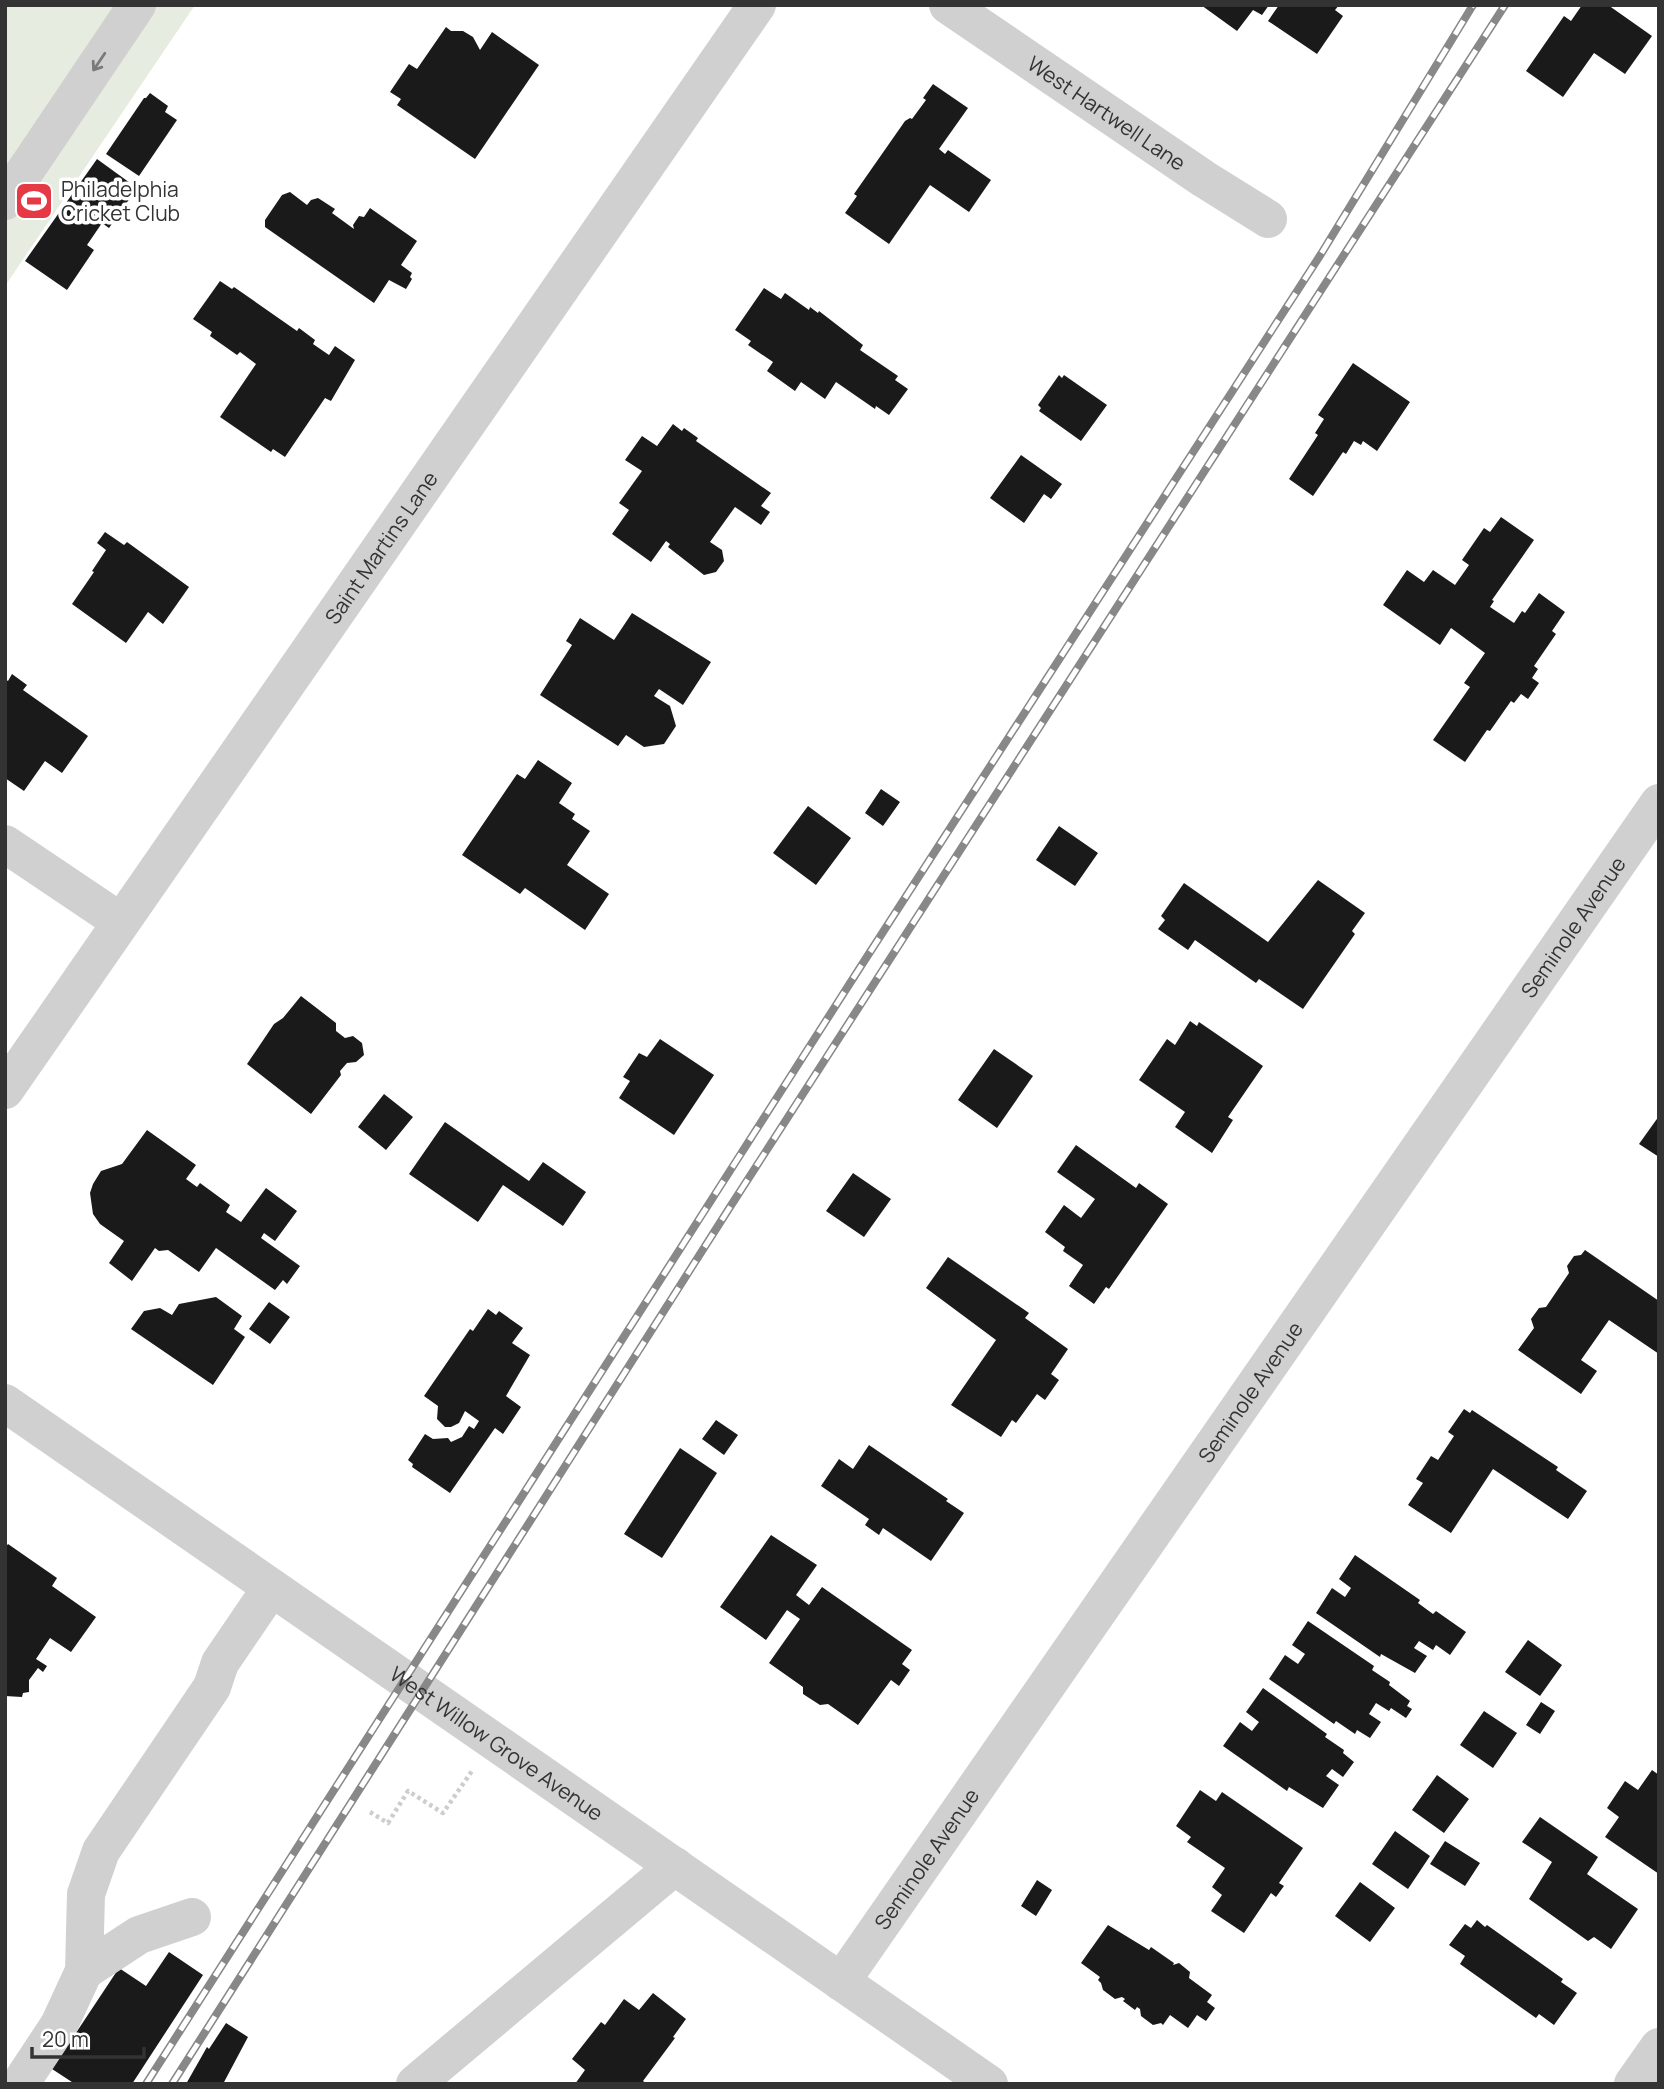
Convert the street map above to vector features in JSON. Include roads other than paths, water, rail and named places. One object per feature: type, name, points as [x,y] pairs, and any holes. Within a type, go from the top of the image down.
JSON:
[{"type":"street","points":[[6,199],[137,5]]},
{"type":"street","name":"Saint Martins Lane","points":[[5,1090],[757,5]]},
{"type":"street","name":"West Hartwell Lane","points":[[948,5],[1268,219]]},
{"type":"street","name":"Seminole Avenue","points":[[841,1982],[1659,803]]},
{"type":"street","points":[[5,844],[121,922]]},
{"type":"street","name":"West Willow Grove Avenue","points":[[5,1403],[989,2084]]},
{"type":"street","points":[[20,2084],[59,2025],[84,1971],[86,1894],[100,1851],[212,1687],[220,1663],[271,1588]]},
{"type":"street","points":[[415,2084],[675,1867]]},
{"type":"street","points":[[84,1971],[139,1935],[192,1917]]},
{"type":"street","points":[[1633,2084],[1659,2047]]},
{"type":"railway","points":[[146,2084],[861,966],[1321,254],[1473,5]]},
{"type":"railway","points":[[172,2084],[730,1207],[1505,5]]},
{"type":"place","name":"Philadelphia Cricket Club","points":[[34,201]]}]
